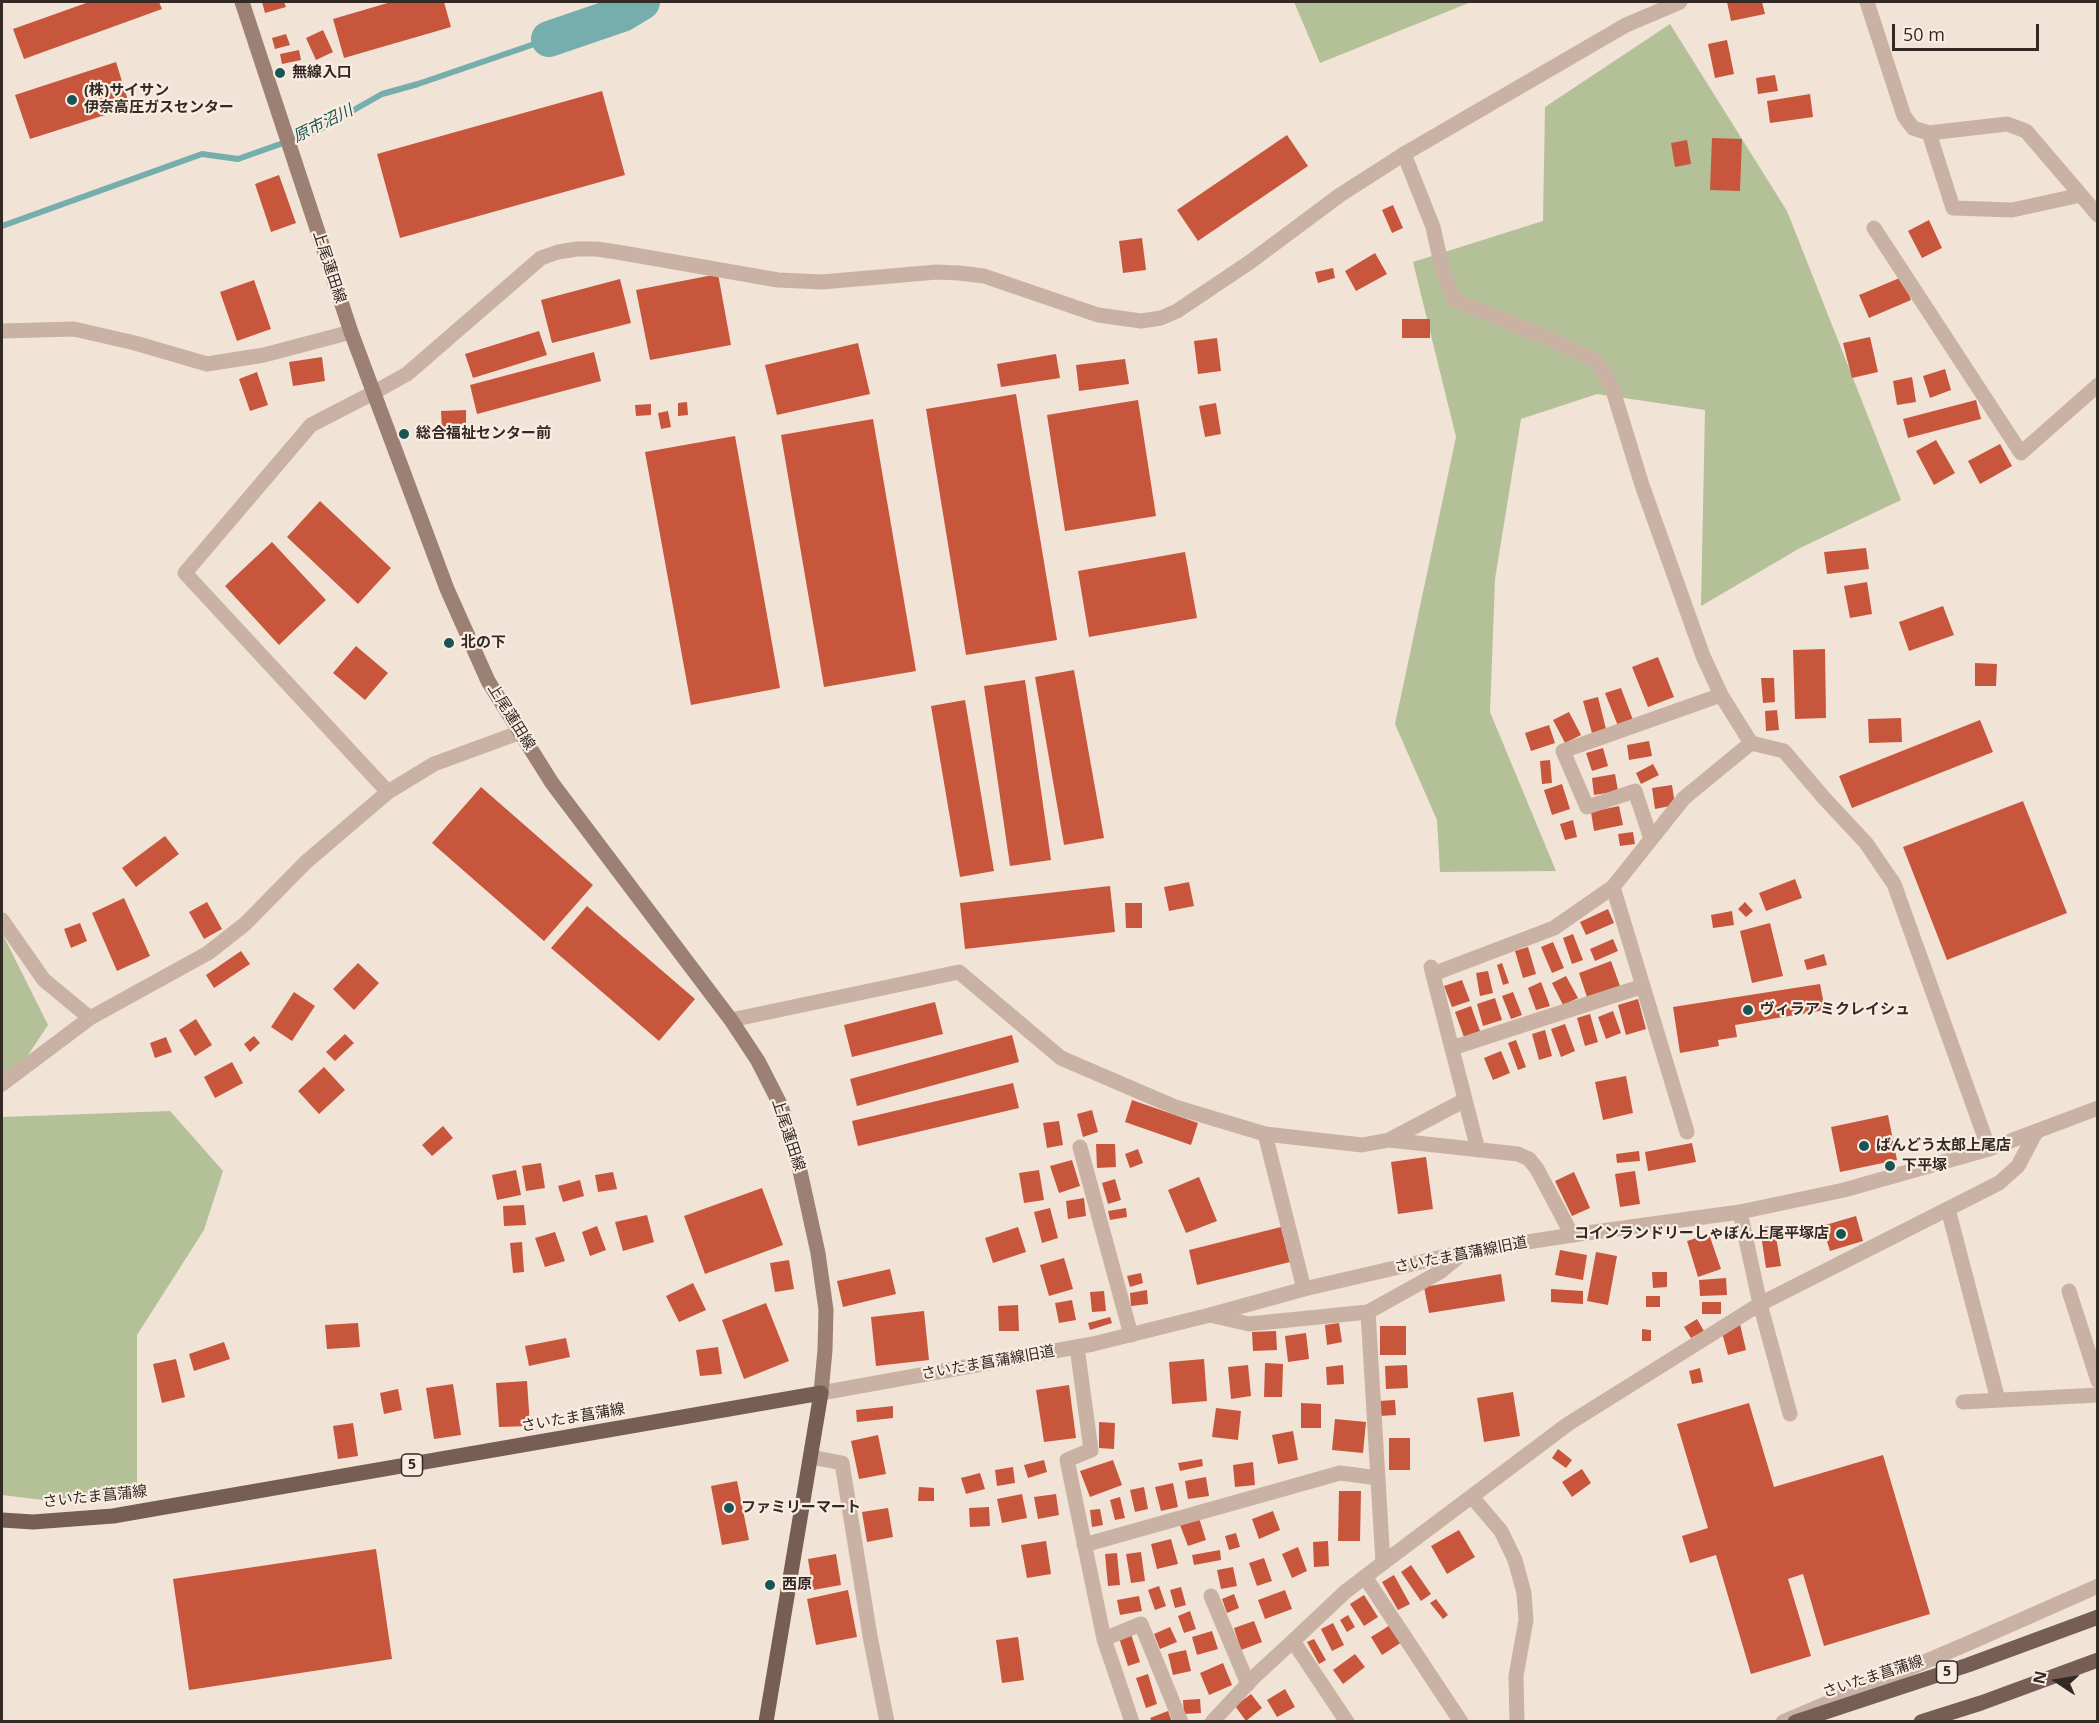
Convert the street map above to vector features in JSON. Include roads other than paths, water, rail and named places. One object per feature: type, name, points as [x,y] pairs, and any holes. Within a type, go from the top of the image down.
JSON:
[{"type":"main road","name":"上尾蓮田線","points":[[242,2],[373,393],[438,567],[488,681],[552,783],[731,1020],[758,1061],[781,1106],[810,1212],[826,1310],[821,1393]]},
{"type":"main road","points":[[766,1722],[821,1393]]},
{"type":"main road","name":"さいたま菖蒲線","points":[[2,1520],[33,1522],[113,1516],[821,1393]]},
{"type":"main road","name":"さいたま菖蒲線","points":[[1795,1722],[1958,1668],[2097,1617]]},
{"type":"main road","points":[[1921,1722],[1981,1703],[2097,1659]]},
{"type":"street","points":[[388,792],[185,573],[311,425],[407,374],[541,258],[558,252],[596,249],[778,280],[822,282],[937,272],[959,273],[984,276],[1098,315],[1141,321],[1161,318],[1177,311],[1250,262],[1340,195],[1404,154],[1626,25],[1680,2]]},
{"type":"street","points":[[1868,2],[1904,116],[1913,128],[1929,133],[2007,124],[2026,131],[2097,215]]},
{"type":"street","points":[[1929,133],[1953,208],[2012,210],[2080,195]]},
{"type":"street","points":[[1404,154],[1433,227],[1443,272],[1454,300],[1595,360],[1611,384],[1642,485],[1703,656],[1721,695],[1751,743],[1784,751],[1866,843],[1894,884],[1989,1149]]},
{"type":"street","points":[[1874,228],[2021,453],[2097,385]]},
{"type":"street","points":[[2,331],[74,329],[135,343],[207,364],[264,355],[351,332]]},
{"type":"street","points":[[1651,839],[1635,791],[1587,807],[1563,751],[1721,695]]},
{"type":"street","points":[[2,1084],[90,1018],[208,953],[245,924],[306,861],[388,792],[434,764],[520,732]]},
{"type":"street","points":[[1478,1150],[1432,971],[1554,928],[1613,887],[1684,798],[1751,743]]},
{"type":"street","points":[[1613,887],[1687,1132]]},
{"type":"street","points":[[2,920],[44,980],[90,1018]]},
{"type":"street","points":[[731,1020],[959,972],[1061,1058],[1175,1107],[1265,1134],[1362,1145],[1389,1140],[1518,1154],[1529,1159],[1537,1169],[1572,1235]]},
{"type":"street","points":[[1452,1048],[1643,986]]},
{"type":"street","points":[[1389,1140],[1465,1100]]},
{"type":"street","name":"さいたま菖蒲線旧道","points":[[821,1393],[1077,1347],[1210,1315],[1304,1289],[1464,1252],[1740,1212],[1844,1190],[1989,1149],[2097,1108]]},
{"type":"street","points":[[1218,1719],[1248,1683],[1365,1577],[1568,1424],[1760,1304],[2000,1183],[2018,1166],[2036,1132]]},
{"type":"street","points":[[1265,1134],[1304,1289]]},
{"type":"street","points":[[1080,1148],[1131,1335]]},
{"type":"street","points":[[1948,1209],[1998,1400]]},
{"type":"street","points":[[1740,1212],[1760,1304],[1790,1414]]},
{"type":"street","points":[[1210,1315],[1249,1324],[1368,1312],[1440,1272],[1464,1252]]},
{"type":"street","points":[[2069,1291],[2097,1381]]},
{"type":"street","points":[[1368,1312],[1383,1563]]},
{"type":"street","points":[[1077,1347],[1091,1450],[1067,1460],[1104,1639],[1132,1722]]},
{"type":"street","points":[[1963,1402],[2097,1395]]},
{"type":"street","points":[[811,1457],[842,1463],[870,1636],[887,1722]]},
{"type":"street","points":[[1084,1545],[1340,1473],[1378,1478]]},
{"type":"street","points":[[1472,1497],[1501,1531],[1515,1560],[1524,1593],[1526,1620],[1516,1676],[1517,1722]]},
{"type":"street","points":[[1365,1577],[1461,1722]]},
{"type":"street","points":[[1784,1722],[2097,1586]]},
{"type":"street","points":[[1211,1596],[1248,1683]]},
{"type":"street","points":[[1104,1639],[1141,1624],[1181,1722]]},
{"type":"street","points":[[1293,1641],[1347,1722]]},
{"type":"waterway","name":"原市沼川","points":[[549,39],[622,14],[642,2]]},
{"type":"waterway","name":"原市沼川","points":[[2,226],[202,154],[238,159],[317,131],[382,94],[549,39]]},
{"type":"place","name":"無線入口","points":[[280,73]]},
{"type":"place","name":"(株)サイサン 伊奈高圧ガスセンター","points":[[72,100]]},
{"type":"place","name":"総合福祉センター前","points":[[404,434]]},
{"type":"place","name":"北の下","points":[[449,643]]},
{"type":"place","name":"ヴィラアミクレイシュ","points":[[1748,1010]]},
{"type":"place","name":"ばんどう太郎上尾店","points":[[1864,1146]]},
{"type":"place","name":"下平塚","points":[[1890,1166]]},
{"type":"place","name":"コインランドリーしゃぼん上尾平塚店","points":[[1841,1234]]},
{"type":"place","name":"ファミリーマート","points":[[729,1508]]},
{"type":"place","name":"西原","points":[[770,1585]]}]
